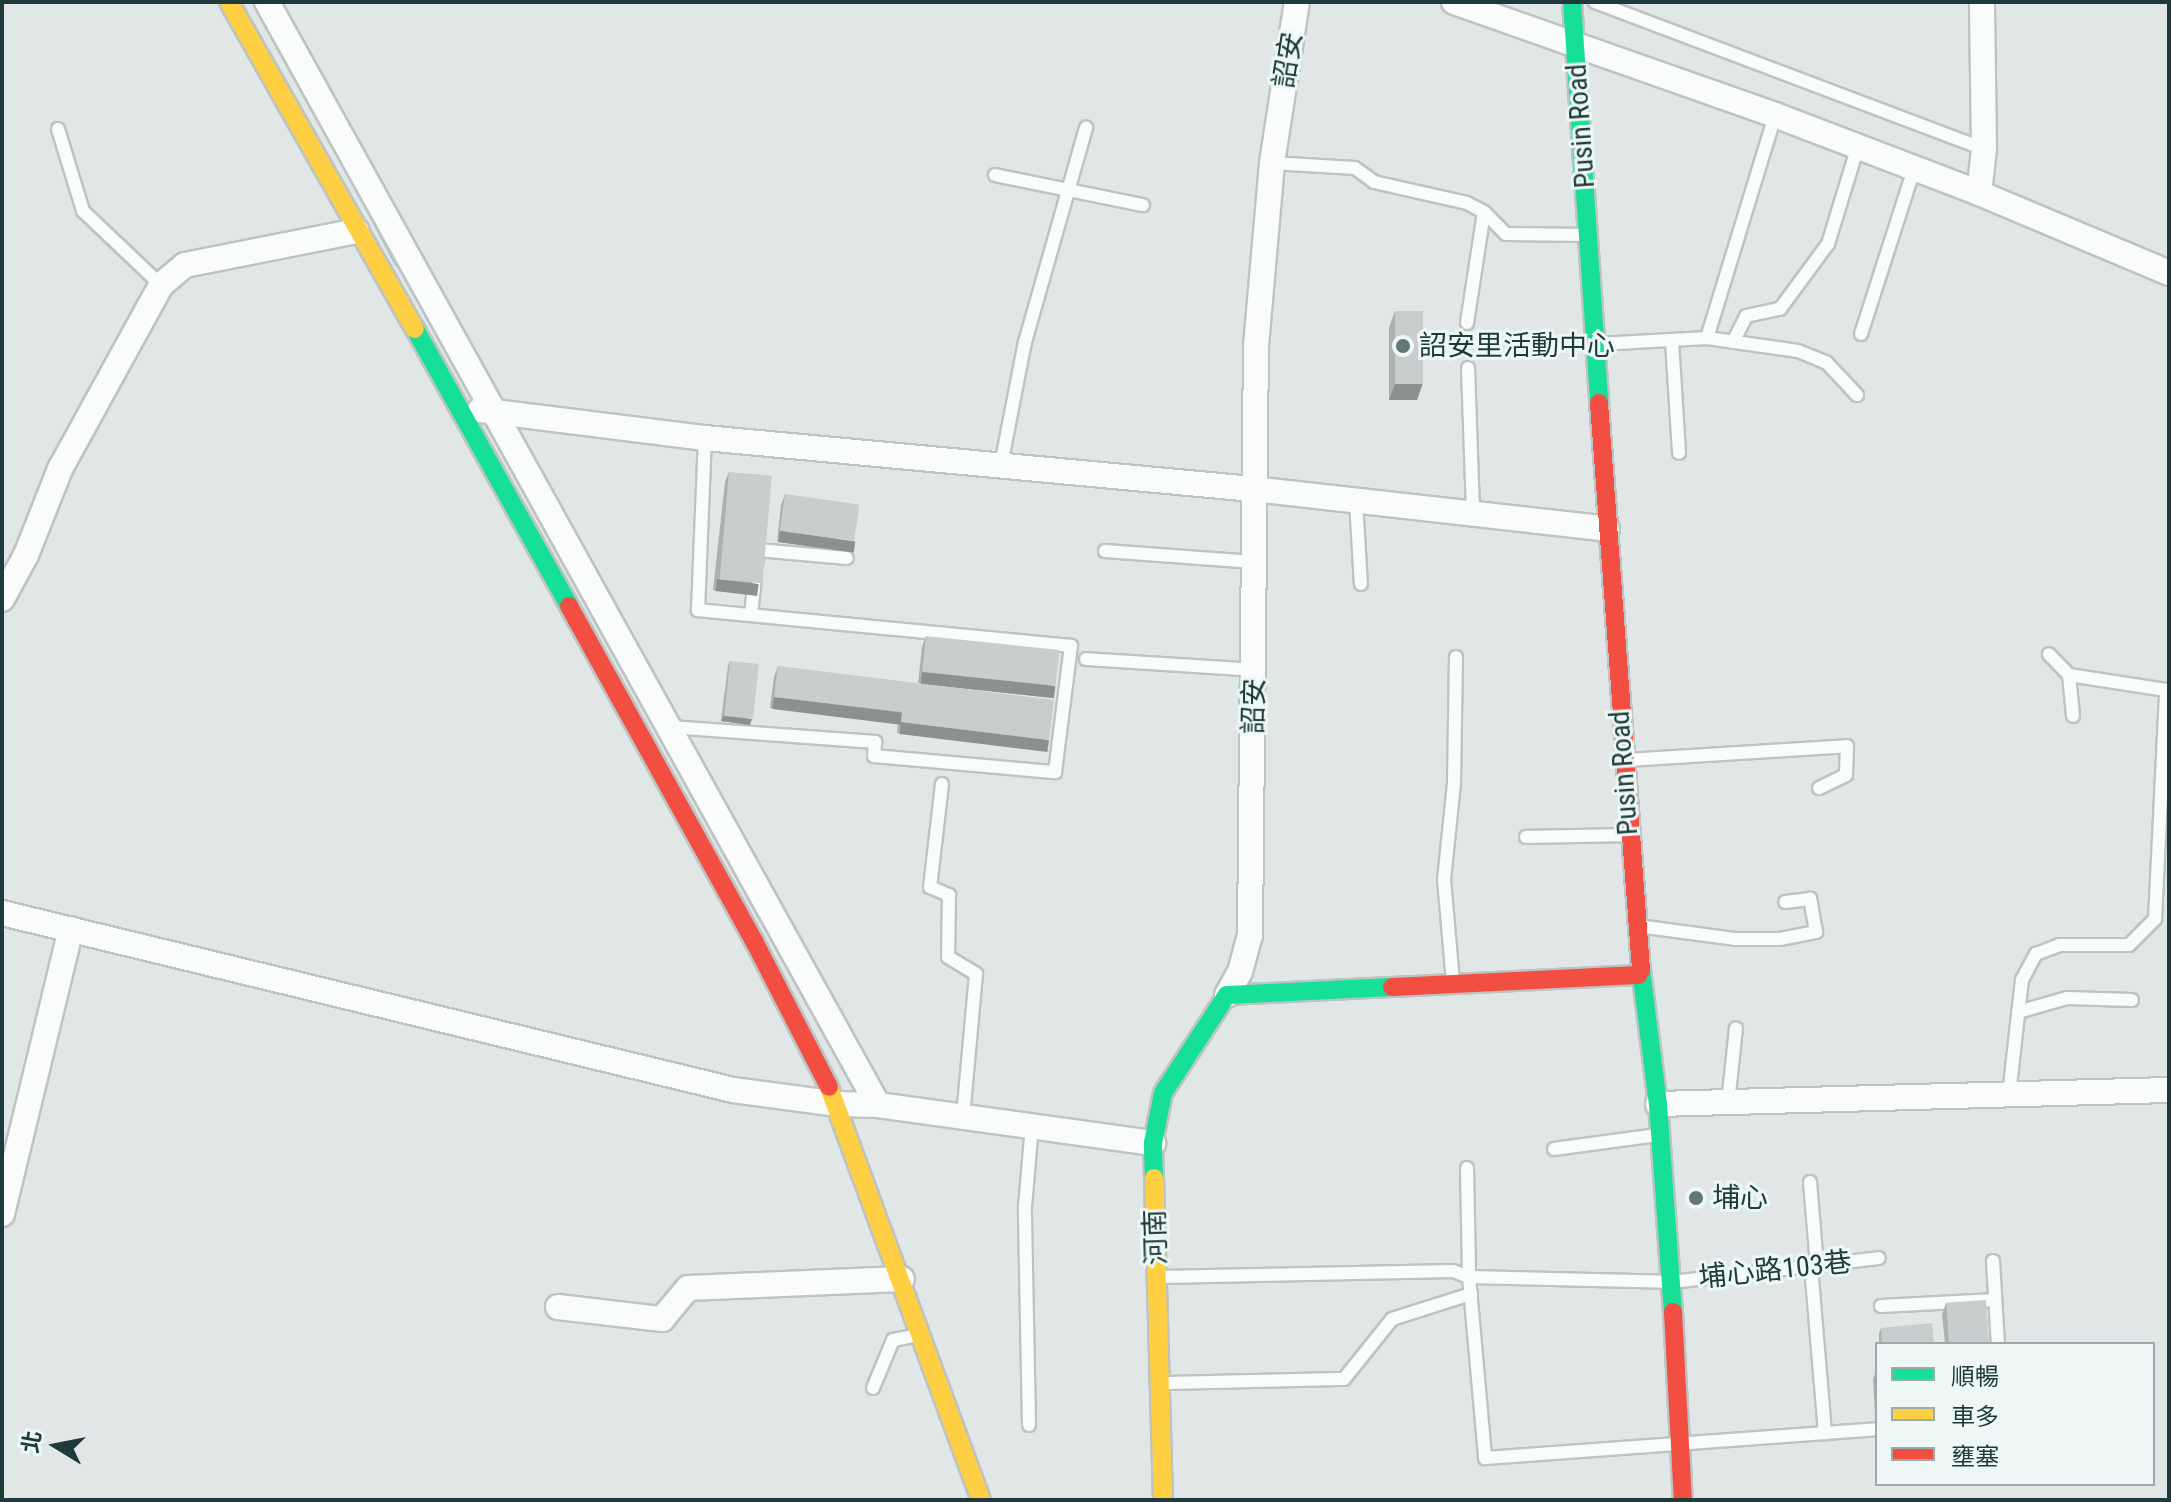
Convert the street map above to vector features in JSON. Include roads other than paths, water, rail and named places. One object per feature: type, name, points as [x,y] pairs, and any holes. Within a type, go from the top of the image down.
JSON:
[{"type":"street","points":[[229,2],[460,408],[754,941],[838,1104],[981,1500]]},
{"type":"street","points":[[267,2],[878,1105]]},
{"type":"street","name":"詔安","points":[[1227,995],[1240,972],[1250,935],[1256,346],[1272,163],[1297,2]]},
{"type":"street","points":[[1454,2],[1775,115],[1857,149],[1979,193],[2169,273]]},
{"type":"street","name":"Pusin Road","points":[[1572,2],[1635,926],[1658,1104],[1672,1282],[1683,1500]]},
{"type":"street","points":[[1979,193],[1984,149],[1982,2]]},
{"type":"street","points":[[2,599],[26,555],[60,469],[161,285],[185,265],[357,231]]},
{"type":"street","points":[[460,408],[705,438],[1253,489],[1607,529]]},
{"type":"street","points":[[2,913],[733,1090],[838,1104],[878,1105],[1153,1143]]},
{"type":"street","points":[[2,1214],[71,929]]},
{"type":"street","points":[[1227,995],[1639,975]]},
{"type":"street","name":"河南","points":[[1163,1500],[1153,1143],[1163,1093],[1227,995]]},
{"type":"street","points":[[1658,1104],[2169,1090]]},
{"type":"street","points":[[558,1307],[662,1319],[688,1288],[902,1279]]},
{"type":"lane","points":[[1595,2],[1984,149]]},
{"type":"lane","points":[[1707,338],[1775,115]]},
{"type":"lane","points":[[1001,465],[1025,342],[1086,128]]},
{"type":"lane","points":[[58,129],[83,211],[161,285]]},
{"type":"lane","points":[[1733,342],[1746,316],[1780,309],[1828,244],[1857,149]]},
{"type":"lane","points":[[1272,163],[1355,168],[1374,182],[1467,203],[1484,212],[1506,234],[1587,235]]},
{"type":"lane","points":[[1861,334],[1914,169]]},
{"type":"lane","points":[[995,175],[1143,205]]},
{"type":"lane","points":[[1467,323],[1484,212]]},
{"type":"lane","points":[[1594,344],[1707,338],[1798,351],[1827,363],[1857,395]]},
{"type":"lane","points":[[1672,341],[1679,453]]},
{"type":"lane","points":[[1468,368],[1473,514]]},
{"type":"lane","points":[[671,727],[875,742],[874,756],[1055,772],[1071,646],[698,610],[705,438]]},
{"type":"lane","points":[[1356,501],[1361,584]]},
{"type":"lane","points":[[751,615],[758,550],[847,558]]},
{"type":"lane","points":[[1105,551],[1254,562]]},
{"type":"lane","points":[[2009,1095],[2022,980],[2036,954],[2059,945],[2129,945],[2155,919],[2166,690],[2069,675],[2049,654]]},
{"type":"lane","points":[[1453,986],[1444,880],[1454,783],[1456,657]]},
{"type":"lane","points":[[1086,659],[1255,670]]},
{"type":"lane","points":[[2069,675],[2073,716]]},
{"type":"lane","points":[[1623,760],[1847,746],[1846,775],[1819,788]]},
{"type":"lane","points":[[942,784],[930,887],[949,895],[948,957],[976,974],[963,1117]]},
{"type":"lane","points":[[1526,837],[1629,835]]},
{"type":"lane","points":[[1635,926],[1736,939],[1780,939],[1816,932],[1810,899],[1785,902]]},
{"type":"lane","points":[[2018,1012],[2067,998],[2132,1000]]},
{"type":"lane","points":[[1728,1103],[1736,1028]]},
{"type":"lane","points":[[1029,1425],[1025,1207],[1032,1126]]},
{"type":"lane","points":[[1554,1149],[1660,1134]]},
{"type":"lane","points":[[1467,1168],[1469,1277],[1485,1458],[1875,1429]]},
{"type":"lane","points":[[1810,1182],[1825,1433]]},
{"type":"lane","name":"埔心路103巷","points":[[1158,1277],[1453,1271],[1469,1277],[1672,1282],[1879,1258]]},
{"type":"lane","points":[[1993,1261],[1998,1342]]},
{"type":"lane","points":[[1160,1383],[1344,1379],[1392,1319],[1471,1294]]},
{"type":"lane","points":[[1881,1306],[1995,1300]]},
{"type":"lane","points":[[873,1388],[893,1340],[922,1335]]},
{"type":"waterway","points":[[376,223],[397,263]]},
{"type":"place","name":"詔安里活動中心","points":[[1403,346]]},
{"type":"place","name":"埔心","points":[[1696,1198]]}]
